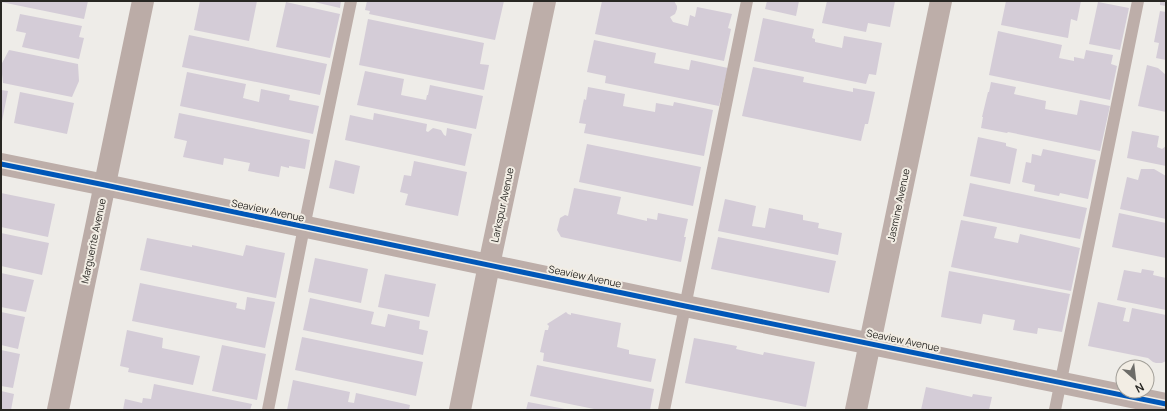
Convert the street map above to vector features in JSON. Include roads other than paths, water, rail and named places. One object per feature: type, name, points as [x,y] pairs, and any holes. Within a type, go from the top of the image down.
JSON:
[{"type":"street","name":"Marguerite Avenue","points":[[58,410],[143,1]]},
{"type":"street","name":"Larkspur Avenue","points":[[460,410],[545,1]]},
{"type":"street","name":"Jasmine Avenue","points":[[856,410],[941,1]]},
{"type":"street","name":"Seaview Avenue","points":[[1,164],[1166,404]]},
{"type":"lane","points":[[268,410],[351,1]]},
{"type":"lane","points":[[664,410],[747,1]]},
{"type":"lane","points":[[1055,410],[1138,1]]}]
